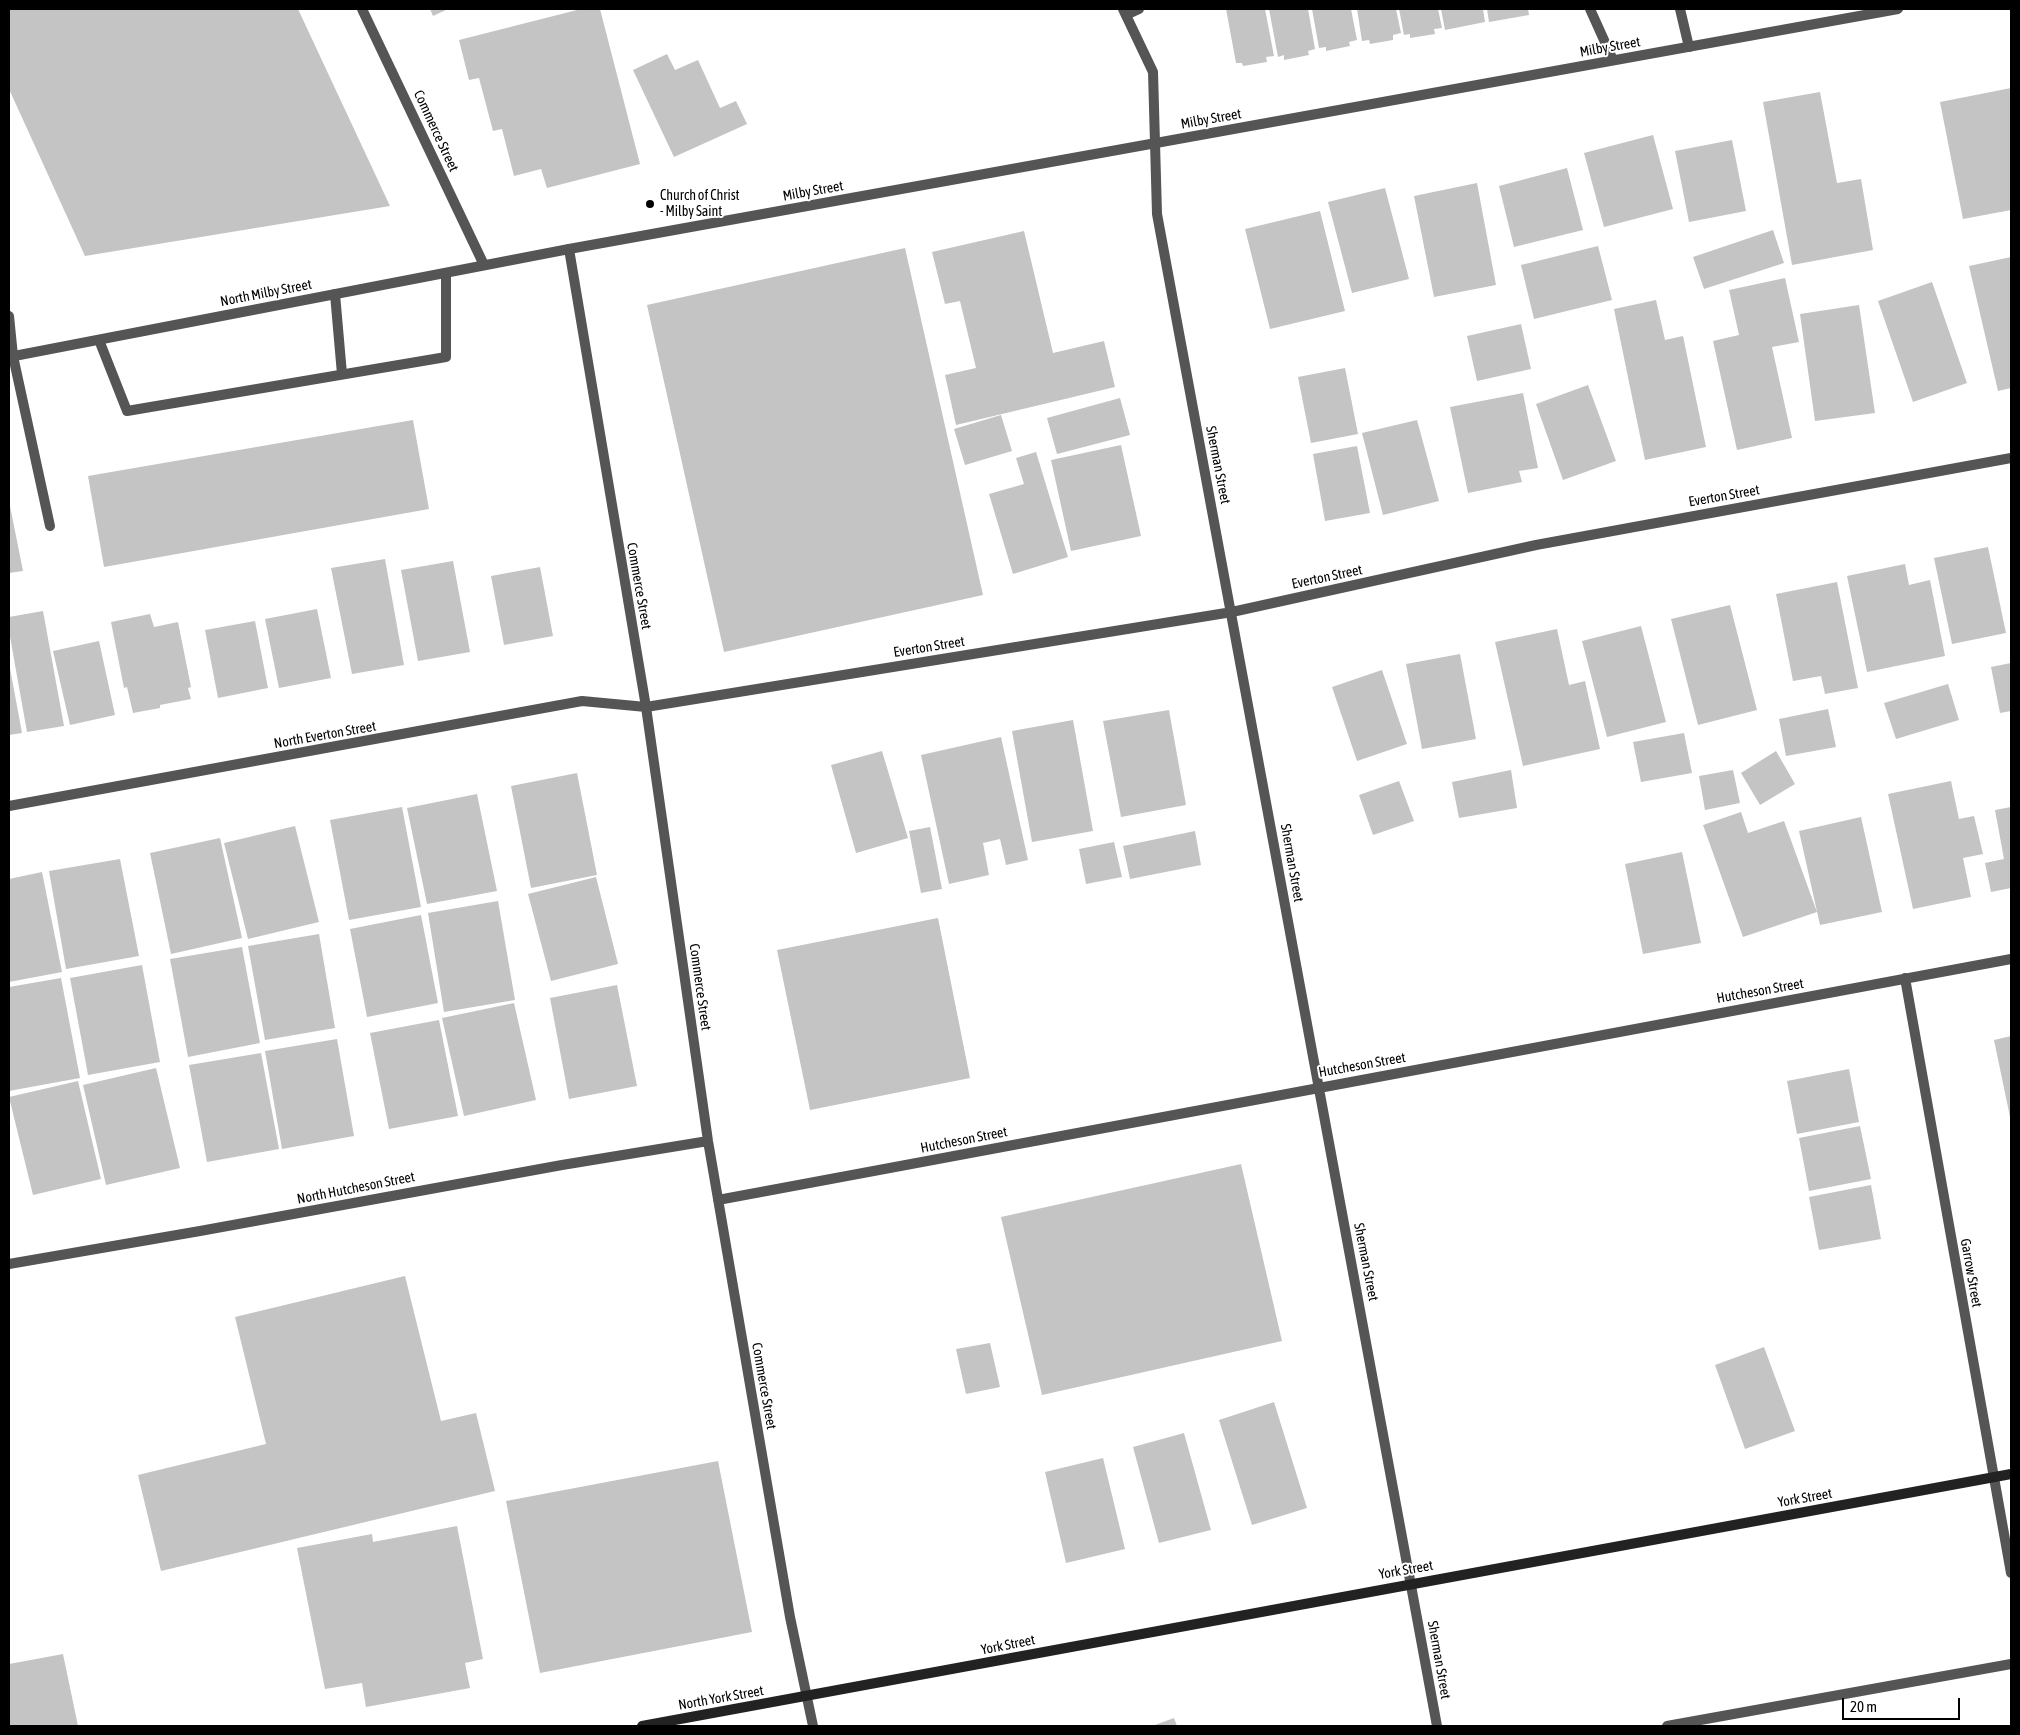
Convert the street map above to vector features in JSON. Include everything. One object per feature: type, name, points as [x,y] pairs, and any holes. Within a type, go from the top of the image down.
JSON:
[{"type":"main road","name":"York Street","points":[[806,1697],[1412,1583],[2011,1474]]},
{"type":"main road","name":"North York Street","points":[[642,1726],[806,1697]]},
{"type":"street","name":"Commerce Street","points":[[362,9],[484,265]]},
{"type":"street","points":[[1124,12],[1139,9]]},
{"type":"street","points":[[1590,9],[1613,60]]},
{"type":"street","points":[[1680,9],[1689,47]]},
{"type":"street","name":"Milby Street","points":[[529,257],[1898,9]]},
{"type":"street","name":"Sherman Street","points":[[1124,12],[1153,72],[1157,214],[1438,1726]]},
{"type":"street","name":"Commerce Street","points":[[568,249],[646,707],[708,1141],[790,1617],[813,1726]]},
{"type":"street","name":"North Milby Street","points":[[11,356],[529,257]]},
{"type":"street","points":[[99,340],[126,411],[446,357],[446,273]]},
{"type":"street","points":[[336,294],[342,374]]},
{"type":"street","points":[[9,316],[11,356],[50,526]]},
{"type":"street","name":"Everton Street","points":[[646,707],[1232,612],[1536,545],[2011,458]]},
{"type":"street","name":"North Everton Street","points":[[9,806],[582,701],[646,707]]},
{"type":"street","name":"Hutcheson Street","points":[[718,1200],[2011,959]]},
{"type":"street","name":"Garrow Street","points":[[1905,978],[2011,1573]]},
{"type":"street","name":"North Hutcheson Street","points":[[9,1264],[190,1233],[542,1168],[708,1141]]},
{"type":"street","points":[[1667,1726],[2011,1664]]},
{"type":"building","points":[[9,9],[298,9],[390,206],[85,256],[9,89]]},
{"type":"building","points":[[430,9],[448,9],[433,16]]},
{"type":"building","points":[[581,9],[600,9],[640,164],[547,188],[541,169],[514,176],[502,129],[493,131],[479,78],[469,80],[459,40]]},
{"type":"building","points":[[1226,9],[1265,9],[1274,56],[1266,57],[1267,62],[1243,66],[1242,63],[1236,63]]},
{"type":"building","points":[[1269,9],[1308,9],[1315,49],[1308,51],[1309,55],[1284,60],[1284,55],[1278,57]]},
{"type":"building","points":[[1312,9],[1351,9],[1357,40],[1349,42],[1350,46],[1326,51],[1326,47],[1319,48]]},
{"type":"building","points":[[1357,9],[1396,9],[1401,33],[1393,35],[1393,40],[1370,44],[1369,40],[1362,41]]},
{"type":"building","points":[[1399,9],[1438,9],[1442,28],[1434,29],[1435,34],[1410,38],[1410,34],[1404,35]]},
{"type":"building","points":[[1441,9],[1483,9],[1485,22],[1445,30]]},
{"type":"building","points":[[1487,9],[1528,9],[1529,15],[1489,22]]},
{"type":"building","points":[[667,54],[675,70],[698,60],[720,108],[736,101],[747,124],[674,157],[633,70]]},
{"type":"building","points":[[2011,88],[2011,210],[1963,219],[1940,102]]},
{"type":"building","points":[[1820,92],[1837,183],[1861,179],[1873,250],[1792,265],[1763,102]]},
{"type":"building","points":[[1653,135],[1673,209],[1604,227],[1584,153]]},
{"type":"building","points":[[1732,140],[1746,211],[1689,222],[1675,151]]},
{"type":"building","points":[[1567,168],[1583,230],[1514,247],[1499,186]]},
{"type":"building","points":[[1477,183],[1496,285],[1434,297],[1414,196]]},
{"type":"building","points":[[1385,188],[1409,279],[1352,293],[1328,202]]},
{"type":"building","points":[[1320,211],[1345,311],[1270,329],[1245,229]]},
{"type":"building","points":[[1773,230],[1784,263],[1704,289],[1693,257]]},
{"type":"building","points":[[1024,231],[1053,353],[1104,341],[1115,387],[956,425],[945,375],[976,368],[960,301],[945,304],[932,252]]},
{"type":"building","points":[[1598,246],[1612,300],[1534,319],[1521,265]]},
{"type":"building","points":[[905,248],[983,595],[724,652],[647,305]]},
{"type":"building","points":[[2011,257],[2011,388],[1998,391],[1969,266]]},
{"type":"building","points":[[1785,278],[1799,342],[1772,347],[1792,438],[1737,450],[1713,341],[1739,335],[1729,290]]},
{"type":"building","points":[[1932,282],[1967,383],[1913,402],[1878,301]]},
{"type":"building","points":[[1656,300],[1665,340],[1683,336],[1706,447],[1645,460],[1614,309]]},
{"type":"building","points":[[1859,305],[1875,413],[1815,421],[1800,314]]},
{"type":"building","points":[[1521,324],[1531,369],[1477,381],[1467,336]]},
{"type":"building","points":[[1345,368],[1358,434],[1311,443],[1298,377]]},
{"type":"building","points":[[1588,385],[1616,461],[1563,480],[1536,404]]},
{"type":"building","points":[[1523,393],[1538,468],[1519,471],[1522,482],[1468,493],[1450,407]]},
{"type":"building","points":[[1120,398],[1130,435],[1057,454],[1047,418]]},
{"type":"building","points":[[1001,415],[1012,451],[965,465],[954,429]]},
{"type":"building","points":[[413,420],[429,509],[104,567],[88,476]]},
{"type":"building","points":[[1417,420],[1439,501],[1383,515],[1362,433]]},
{"type":"building","points":[[1121,445],[1141,536],[1071,551],[1051,460]]},
{"type":"building","points":[[1357,446],[1370,513],[1325,521],[1313,454]]},
{"type":"building","points":[[1036,452],[1068,557],[1013,574],[989,494],[1024,484],[1016,458]]},
{"type":"building","points":[[9,501],[23,571],[9,573]]},
{"type":"building","points":[[1988,547],[2006,633],[1952,644],[1934,558]]},
{"type":"building","points":[[385,559],[404,665],[352,674],[331,568]]},
{"type":"building","points":[[453,561],[470,652],[418,661],[401,570]]},
{"type":"building","points":[[1905,564],[1909,585],[1930,580],[1945,656],[1867,672],[1847,576]]},
{"type":"building","points":[[540,567],[553,636],[504,645],[491,576]]},
{"type":"building","points":[[1837,582],[1858,688],[1825,694],[1821,676],[1793,681],[1776,594]]},
{"type":"building","points":[[1730,605],[1757,710],[1698,725],[1671,619]]},
{"type":"building","points":[[317,609],[331,678],[279,688],[265,619]]},
{"type":"building","points":[[43,611],[64,726],[27,732],[9,631],[9,617]]},
{"type":"building","points":[[150,614],[154,627],[178,622],[191,687],[188,688],[191,699],[133,713],[127,687],[124,688],[111,622]]},
{"type":"building","points":[[255,621],[268,688],[218,698],[205,630]]},
{"type":"building","points":[[1641,626],[1666,722],[1607,737],[1582,641]]},
{"type":"building","points":[[1557,629],[1569,685],[1585,681],[1600,749],[1523,766],[1495,642]]},
{"type":"building","points":[[99,641],[115,715],[70,725],[53,651]]},
{"type":"building","points":[[1460,654],[1476,739],[1422,749],[1406,664]]},
{"type":"building","points":[[9,663],[22,733],[9,735]]},
{"type":"building","points":[[2011,663],[2011,711],[2000,713],[1991,667]]},
{"type":"building","points":[[1382,670],[1407,744],[1357,761],[1332,687]]},
{"type":"building","points":[[1948,684],[1959,720],[1896,739],[1884,703]]},
{"type":"building","points":[[1828,709],[1836,747],[1786,756],[1779,719]]},
{"type":"building","points":[[1169,710],[1186,805],[1121,817],[1103,721]]},
{"type":"building","points":[[1073,720],[1093,831],[1032,842],[1012,731]]},
{"type":"building","points":[[1684,733],[1692,773],[1641,782],[1633,742]]},
{"type":"building","points":[[1001,737],[1028,860],[1006,865],[1000,839],[983,843],[989,875],[949,884],[921,755]]},
{"type":"building","points":[[882,751],[908,838],[856,853],[831,765]]},
{"type":"building","points":[[1776,751],[1795,784],[1760,805],[1741,773]]},
{"type":"building","points":[[1511,770],[1517,808],[1459,818],[1452,782]]},
{"type":"building","points":[[1733,770],[1740,803],[1705,810],[1699,776]]},
{"type":"building","points":[[577,773],[597,875],[531,888],[511,786]]},
{"type":"building","points":[[1399,781],[1414,821],[1373,835],[1359,795]]},
{"type":"building","points":[[1951,781],[1959,819],[1974,816],[1983,854],[1963,858],[1971,897],[1913,909],[1888,794]]},
{"type":"building","points":[[477,794],[497,891],[427,904],[407,808]]},
{"type":"building","points":[[402,807],[421,907],[349,920],[330,820]]},
{"type":"building","points":[[2011,807],[2011,888],[1991,892],[1985,863],[2004,859],[1995,810]]},
{"type":"building","points":[[1741,812],[1748,833],[1784,821],[1817,912],[1743,937],[1703,825]]},
{"type":"building","points":[[1861,817],[1882,912],[1820,925],[1799,831]]},
{"type":"building","points":[[295,826],[319,922],[248,939],[224,843]]},
{"type":"building","points":[[930,827],[942,889],[921,893],[909,831]]},
{"type":"building","points":[[1195,831],[1201,865],[1130,879],[1123,846]]},
{"type":"building","points":[[220,838],[242,938],[171,954],[150,853]]},
{"type":"building","points":[[1114,842],[1122,877],[1086,884],[1079,849]]},
{"type":"building","points":[[1682,852],[1701,943],[1643,954],[1625,864]]},
{"type":"building","points":[[120,859],[139,956],[66,969],[49,871]]},
{"type":"building","points":[[42,872],[62,972],[9,982],[9,879]]},
{"type":"building","points":[[596,877],[618,964],[551,981],[528,894]]},
{"type":"building","points":[[498,901],[515,1000],[444,1012],[428,913]]},
{"type":"building","points":[[421,915],[438,1003],[367,1017],[350,929]]},
{"type":"building","points":[[938,918],[970,1078],[810,1110],[777,950]]},
{"type":"building","points":[[319,934],[335,1028],[265,1040],[248,946]]},
{"type":"building","points":[[242,947],[260,1043],[188,1057],[170,959]]},
{"type":"building","points":[[142,965],[160,1062],[88,1075],[70,978]]},
{"type":"building","points":[[61,978],[80,1078],[9,1091],[9,987]]},
{"type":"building","points":[[617,985],[637,1086],[569,1099],[550,998]]},
{"type":"building","points":[[514,1003],[536,1100],[464,1116],[442,1018]]},
{"type":"building","points":[[439,1020],[458,1116],[389,1129],[370,1033]]},
{"type":"building","points":[[2011,1036],[2011,1117],[2010,1117],[1994,1040]]},
{"type":"building","points":[[337,1039],[354,1136],[282,1149],[265,1051]]},
{"type":"building","points":[[261,1053],[279,1149],[207,1162],[189,1065]]},
{"type":"building","points":[[156,1068],[180,1168],[106,1185],[83,1085]]},
{"type":"building","points":[[1849,1069],[1859,1122],[1797,1134],[1787,1081]]},
{"type":"building","points":[[78,1081],[101,1179],[33,1195],[9,1097]]},
{"type":"building","points":[[1860,1126],[1871,1179],[1809,1191],[1799,1138]]},
{"type":"building","points":[[1241,1164],[1282,1341],[1042,1395],[1001,1217]]},
{"type":"building","points":[[1871,1185],[1881,1239],[1819,1250],[1809,1197]]},
{"type":"building","points":[[405,1276],[441,1421],[476,1413],[495,1491],[161,1571],[138,1475],[266,1444],[235,1317]]},
{"type":"building","points":[[990,1343],[1000,1387],[966,1394],[956,1349]]},
{"type":"building","points":[[1764,1347],[1795,1431],[1745,1449],[1715,1365]]},
{"type":"building","points":[[1274,1402],[1307,1508],[1252,1525],[1219,1420]]},
{"type":"building","points":[[1184,1433],[1211,1530],[1159,1543],[1133,1447]]},
{"type":"building","points":[[1103,1458],[1125,1549],[1066,1563],[1045,1472]]},
{"type":"building","points":[[718,1461],[752,1632],[540,1673],[506,1501]]},
{"type":"building","points":[[457,1526],[483,1659],[465,1663],[470,1688],[366,1707],[362,1683],[325,1689],[297,1548],[372,1534],[373,1542]]},
{"type":"building","points":[[63,1654],[78,1726],[10,1726],[9,1664]]},
{"type":"building","points":[[1174,1718],[1177,1726],[1152,1726]]},
{"type":"place","name":"Church of Christ - Milby Saint","points":[[650,204]]}]
